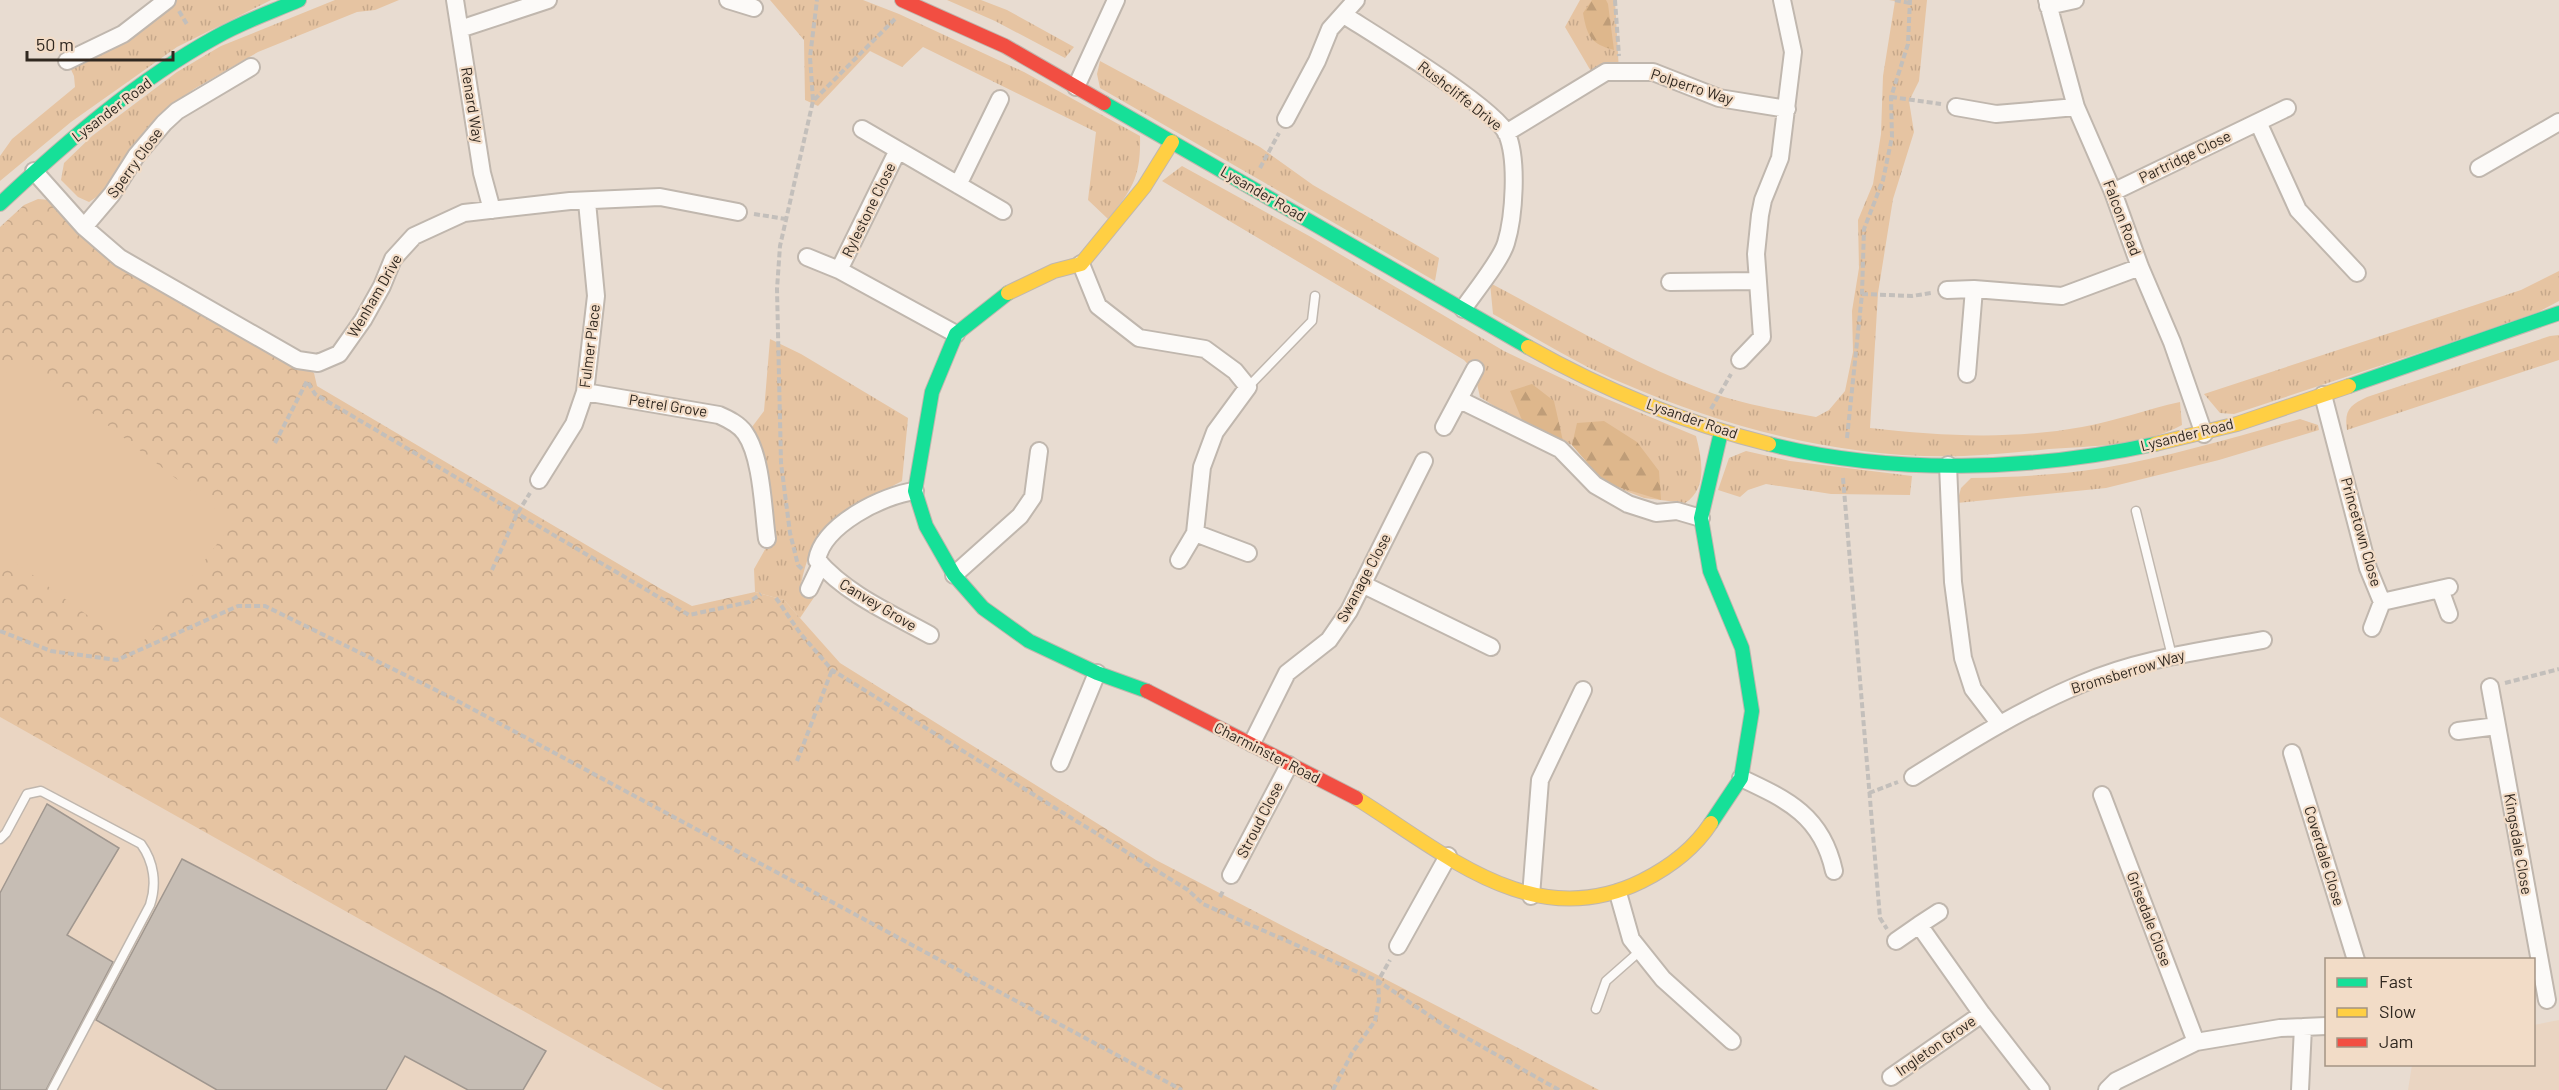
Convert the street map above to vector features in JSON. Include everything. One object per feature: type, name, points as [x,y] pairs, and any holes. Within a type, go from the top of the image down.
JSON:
[{"type":"street","points":[[67,61],[123,34],[167,0]]},
{"type":"street","name":"Lysander Road","points":[[0,204],[34,171],[121,99],[216,37],[299,0]]},
{"type":"street","name":"Renard Way","points":[[455,0],[482,173],[492,210]]},
{"type":"street","points":[[460,29],[548,0]]},
{"type":"street","points":[[728,0],[754,8]]},
{"type":"street","points":[[1076,87],[1116,0]]},
{"type":"street","points":[[1286,120],[1317,61],[1330,29],[1356,0]]},
{"type":"street","points":[[1740,360],[1762,337],[1756,254],[1760,215],[1763,200],[1780,158],[1794,52],[1782,0]]},
{"type":"street","points":[[2047,3],[2075,0]]},
{"type":"street","name":"Lysander Road","points":[[905,1],[1005,46],[1567,369],[1664,412],[1720,432],[1845,458],[1948,465],[2057,461],[2204,434],[2437,358],[2559,313]]},
{"type":"street","name":"Falcon Road","points":[[2047,3],[2076,108],[2113,192],[2140,267],[2172,342],[2204,434]]},
{"type":"street","name":"Rushcliffe Drive","points":[[1344,15],[1438,76],[1489,116],[1506,133],[1513,157],[1512,201],[1506,245],[1463,309]]},
{"type":"street","name":"Sperry Close","points":[[84,227],[112,194],[136,156],[164,123],[177,111],[251,67]]},
{"type":"street","name":"Polperro Way","points":[[1506,133],[1600,75],[1619,72],[1653,72],[1719,98],[1786,115]]},
{"type":"street","points":[[958,185],[1000,99]]},
{"type":"street","points":[[1956,107],[1996,114],[2076,108]]},
{"type":"street","name":"Partridge Close","points":[[2113,192],[2288,108]]},
{"type":"street","points":[[2258,122],[2298,210],[2356,273]]},
{"type":"street","points":[[2479,168],[2559,122]]},
{"type":"street","name":"Rylestone Close","points":[[862,129],[1004,211]]},
{"type":"street","points":[[1172,142],[1144,187],[1081,264],[1098,306],[1139,338],[1205,349],[1235,371],[1248,387],[1215,432],[1202,467],[1195,533],[1179,560]]},
{"type":"street","name":"Rylestone Close","points":[[839,270],[898,150]]},
{"type":"street","name":"Wenham Drive","points":[[34,171],[84,227],[120,258],[298,360],[318,363],[339,354],[363,320],[382,286],[393,259],[414,236],[464,213],[660,197],[738,212]]},
{"type":"street","name":"Fulmer Place","points":[[539,480],[574,424],[585,392],[596,296],[587,202]]},
{"type":"street","name":"Rylestone Close","points":[[807,256],[839,270],[956,334]]},
{"type":"street","name":"Charminster Road","points":[[1081,264],[1054,271],[1008,293],[956,334],[932,392],[915,491],[926,526],[954,575],[983,608],[1029,641],[1097,673],[1131,683],[1252,743],[1289,765],[1354,796],[1487,880],[1532,896],[1563,899],[1617,893],[1665,870],[1700,840],[1741,778],[1748,753],[1752,711],[1749,688],[1742,648],[1710,571],[1701,518],[1720,432]]},
{"type":"street","points":[[1947,290],[1974,289],[2062,296],[2140,267]]},
{"type":"street","points":[[1670,282],[1757,281]]},
{"type":"street","points":[[1967,374],[1974,289]]},
{"type":"street","points":[[1444,427],[1475,369]]},
{"type":"street","name":"Petrel Grove","points":[[585,392],[718,415],[733,422],[745,432],[753,450],[767,539]]},
{"type":"street","name":"Princetown Close","points":[[2322,395],[2368,568],[2382,602],[2445,588],[2449,614]]},
{"type":"street","points":[[1460,400],[1560,449],[1595,484],[1628,504],[1656,513],[1677,512],[1701,518]]},
{"type":"street","points":[[954,575],[1020,516],[1033,497],[1039,451]]},
{"type":"street","name":"Swanage Close","points":[[1252,743],[1287,673],[1329,640],[1349,611],[1424,461]]},
{"type":"street","points":[[1948,465],[1953,582],[1963,658],[1973,689],[1999,723]]},
{"type":"street","points":[[810,589],[821,564],[817,560],[819,548],[826,538],[848,519],[898,493],[915,491]]},
{"type":"street","points":[[1195,533],[1248,553]]},
{"type":"street","name":"Canvey Grove","points":[[821,564],[828,574],[851,591],[930,635]]},
{"type":"street","points":[[1362,584],[1491,647]]},
{"type":"street","points":[[2372,628],[2382,602]]},
{"type":"street","name":"Bromsberrow Way","points":[[1913,777],[1999,723],[2082,683],[2172,656],[2263,640]]},
{"type":"street","points":[[1060,763],[1097,673]]},
{"type":"street","name":"Kingsdale Close","points":[[2490,687],[2546,1000]]},
{"type":"street","points":[[1532,896],[1540,780],[1583,690]]},
{"type":"street","points":[[2457,731],[2497,726]]},
{"type":"street","name":"Coverdale Close","points":[[2292,753],[2355,958]]},
{"type":"street","name":"Stroud Close","points":[[1232,875],[1289,765]]},
{"type":"street","points":[[1741,778],[1785,799],[1816,827],[1829,846],[1834,871]]},
{"type":"street","name":"Grisedale Close","points":[[2102,795],[2196,1042]]},
{"type":"street","points":[[1398,946],[1448,856]]},
{"type":"street","points":[[1617,893],[1631,939],[1640,951],[1663,979],[1732,1041]]},
{"type":"street","points":[[1896,940],[1939,912]]},
{"type":"street","name":"Ingleton Grove","points":[[1919,925],[1982,1014],[2041,1090]]},
{"type":"street","name":"Ingleton Grove","points":[[1891,1077],[1982,1014]]},
{"type":"street","points":[[2107,1090],[2116,1081],[2196,1042],[2302,1027],[2325,1026]]},
{"type":"street","points":[[2300,1090],[2302,1027]]},
{"type":"lane","points":[[1248,387],[1312,321],[1315,296]]},
{"type":"lane","points":[[2136,511],[2172,656]]},
{"type":"lane","points":[[0,839],[6,833],[27,794],[41,791],[141,844],[151,858],[154,893],[150,905],[52,1090]]},
{"type":"lane","points":[[1596,1009],[1605,981],[1640,951]]},
{"type":"path","points":[[795,551],[781,463],[777,289],[786,219],[813,101],[810,57],[817,0]]},
{"type":"path","points":[[1615,0],[1619,72]]},
{"type":"path","points":[[1880,918],[1843,480],[1862,294],[1864,229],[1883,180],[1892,137],[1891,97],[1908,44],[1910,1],[1895,0]]},
{"type":"path","points":[[813,101],[892,23],[905,1]]},
{"type":"path","points":[[1891,97],[1956,107]]},
{"type":"path","points":[[1260,168],[1286,120]]},
{"type":"path","points":[[738,212],[786,219]]},
{"type":"path","points":[[1862,294],[1912,296],[1947,290]]},
{"type":"path","points":[[1705,426],[1712,405],[1740,360]]},
{"type":"path","points":[[275,443],[308,381],[315,394],[689,615],[749,602],[761,594]]},
{"type":"path","points":[[492,570],[517,514],[539,480]]},
{"type":"path","points":[[776,598],[800,633],[832,670],[1065,812],[1188,890],[1203,904],[1378,981],[1442,1024],[1559,1090]]},
{"type":"path","points":[[0,631],[51,651],[117,660],[238,606],[265,606],[454,699],[1182,1090]]},
{"type":"path","points":[[2490,687],[2559,669]]},
{"type":"path","points":[[797,761],[832,670]]},
{"type":"path","points":[[1869,793],[1913,777]]},
{"type":"path","points":[[1333,1090],[1352,1053],[1375,1021],[1379,1000],[1378,981],[1398,946]]},
{"type":"shaded area","points":[[0,717],[267,865],[664,1090],[0,1090]]},
{"type":"shaded area","points":[[2559,1020],[2559,1090],[2408,1090],[2412,1066],[2535,1066],[2535,1025]]},
{"type":"green space","points":[[167,0],[271,0],[177,47],[71,122],[0,181],[0,156],[12,139],[75,87],[74,76],[67,61]]},
{"type":"green space","points":[[335,0],[399,0],[375,10],[357,12],[258,52],[194,89],[171,106],[107,190],[89,202],[78,197],[61,180],[64,163],[92,136],[177,72],[221,46]]},
{"type":"green space","points":[[770,0],[863,0],[899,14],[1024,72],[1140,136],[1139,162],[1134,181],[1124,199],[1108,219],[1088,200],[1096,132],[923,47],[902,67],[870,51],[818,106],[805,100],[804,40]]},
{"type":"green space","points":[[947,0],[981,0],[1007,10],[1074,47],[1065,58],[995,21]]},
{"type":"green space","points":[[1580,0],[1615,0],[1619,72],[1595,78],[1565,27]]},
{"type":"green space","points":[[1592,0],[1606,0],[1608,4],[1614,50],[1595,42],[1586,28],[1583,13]]},
{"type":"green space","points":[[1889,0],[1927,0],[1919,81],[1909,101],[1914,132],[1893,199],[1878,293],[1870,428],[1950,435],[2029,434],[2095,424],[2180,402],[2182,425],[2151,437],[2117,444],[1985,455],[1921,456],[1834,447],[1748,428],[1665,400],[1591,368],[1493,314],[1490,283],[1622,354],[1704,390],[1746,403],[1816,417],[1829,410],[1845,391],[1853,352],[1852,311],[1859,268],[1858,220],[1873,184],[1881,134],[1883,76],[1895,1]]},
{"type":"green space","points":[[1100,61],[1260,147],[1313,185],[1439,258],[1435,281],[1100,88],[1097,74]]},
{"type":"green space","points":[[1182,166],[1311,237],[1504,351],[1595,394],[1696,436],[1701,464],[1697,490],[1685,503],[1644,498],[1605,483],[1572,445],[1524,425],[1480,397],[1474,371],[1464,360],[1162,181]]},
{"type":"green space","points":[[38,199],[61,201],[120,258],[298,360],[314,373],[317,386],[661,589],[692,606],[755,592],[784,600],[840,663],[1156,860],[1599,1090],[664,1090],[0,717],[0,227],[24,205]]},
{"type":"green space","points":[[2559,271],[2559,301],[2538,312],[2458,340],[2234,414],[2220,413],[2204,394],[2521,290]]},
{"type":"green space","points":[[2559,335],[2559,360],[2347,430],[2346,418],[2350,409],[2367,397],[2550,336]]},
{"type":"green space","points":[[770,339],[801,354],[908,418],[902,481],[849,509],[824,529],[807,561],[801,584],[817,593],[800,618],[784,600],[755,592],[754,569],[767,546],[746,435],[764,411]]},
{"type":"green space","points":[[19,356],[233,523],[136,651],[0,551],[0,381]]},
{"type":"green space","points":[[1532,384],[1554,401],[1563,441],[1524,425],[1510,391]]},
{"type":"green space","points":[[2300,419],[2318,425],[2319,430],[2219,460],[2106,488],[1957,503],[1961,488],[1971,478],[2037,475],[2103,468],[2227,440]]},
{"type":"green space","points":[[1604,421],[1637,442],[1659,471],[1661,500],[1605,483],[1572,445],[1577,423]]},
{"type":"green space","points":[[1746,451],[1790,461],[1912,476],[1910,495],[1831,494],[1766,484],[1748,490],[1740,497],[1718,490],[1729,458]]},
{"type":"building","points":[[47,804],[119,848],[67,935],[113,962],[46,1090],[0,1090],[0,893]]},
{"type":"building","points":[[182,859],[440,993],[546,1051],[523,1090],[468,1090],[405,1056],[386,1090],[217,1090],[96,1020]]},
{"type":"traffic: fast","points":[[0,204],[76,136],[158,73],[186,54],[226,32],[299,0]]},
{"type":"traffic: fast","points":[[1104,103],[1528,347]]},
{"type":"traffic: fast","points":[[1008,293],[956,334],[932,392],[915,491],[926,526],[954,575],[983,608],[1029,641],[1097,673],[1147,691]]},
{"type":"traffic: fast","points":[[2349,386],[2559,313]]},
{"type":"traffic: fast","points":[[1711,823],[1741,778],[1752,711],[1742,648],[1710,571],[1701,518],[1721,432]]},
{"type":"traffic: fast","points":[[1769,444],[1864,461],[1962,466],[2060,460],[2155,444]]},
{"type":"traffic: slow","points":[[1008,293],[1054,271],[1081,264],[1144,187],[1172,142]]},
{"type":"traffic: slow","points":[[1528,347],[1645,404],[1706,426],[1769,444]]},
{"type":"traffic: slow","points":[[2155,444],[2237,424],[2349,386]]},
{"type":"traffic: slow","points":[[1356,798],[1457,863],[1492,880],[1527,893],[1564,899],[1602,895],[1642,881],[1681,856],[1711,823]]},
{"type":"traffic: jam","points":[[902,0],[1005,46],[1104,103]]},
{"type":"traffic: jam","points":[[1147,691],[1356,798]]}]
